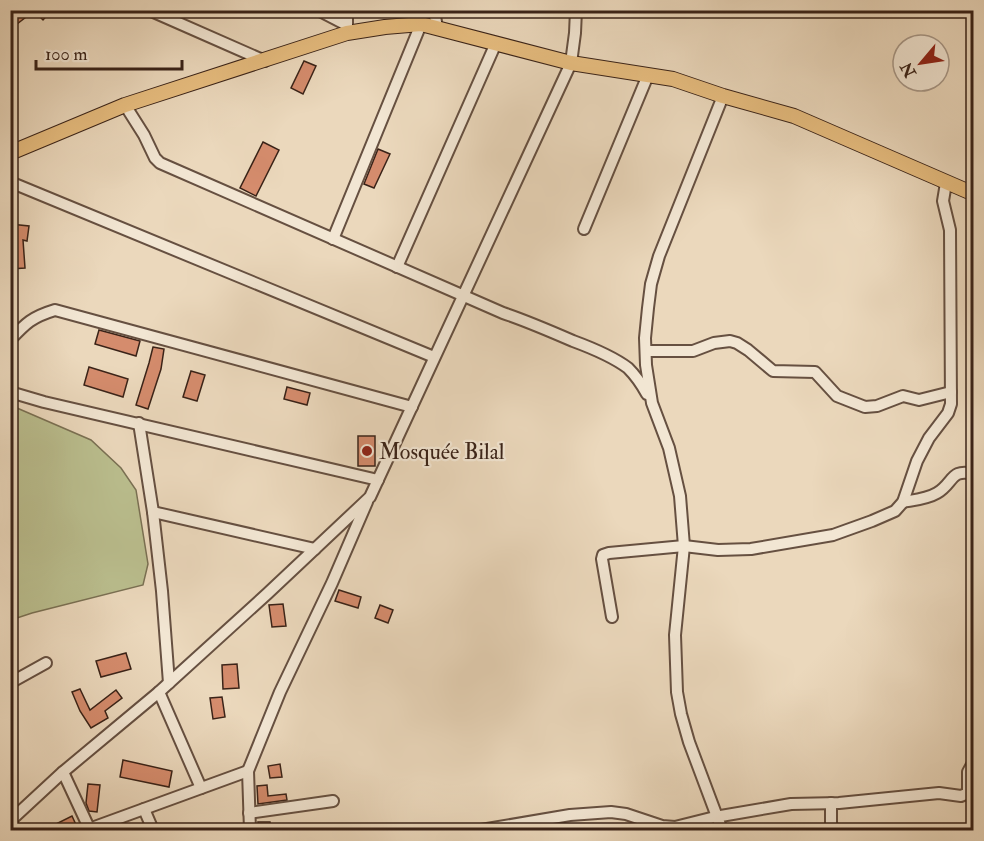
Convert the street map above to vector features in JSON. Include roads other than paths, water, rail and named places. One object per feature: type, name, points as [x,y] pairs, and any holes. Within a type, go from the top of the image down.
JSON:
[{"type":"main road","points":[[10,153],[126,105],[266,61],[347,29],[421,24],[571,63],[673,79],[794,116],[974,194]]},
{"type":"street","points":[[149,10],[266,61]]},
{"type":"street","points":[[318,10],[347,29]]},
{"type":"street","points":[[347,10],[347,29]]},
{"type":"street","points":[[434,10],[436,28]]},
{"type":"street","points":[[250,831],[248,771],[280,692],[571,63],[576,10]]},
{"type":"street","points":[[333,239],[421,24]]},
{"type":"street","points":[[397,267],[496,43]]},
{"type":"street","points":[[584,229],[648,75]]},
{"type":"street","points":[[722,831],[689,742],[677,692],[675,635],[684,546],[680,495],[669,448],[652,403],[646,351],[651,284],[659,256],[723,96]]},
{"type":"street","points":[[126,105],[160,163],[464,296],[596,350],[616,360],[635,376],[652,403]]},
{"type":"street","points":[[10,182],[434,357]]},
{"type":"street","points":[[612,618],[603,555],[684,546],[718,550],[751,549],[833,536],[895,511],[903,502],[921,453],[948,413],[951,404],[950,230],[943,201],[946,183]]},
{"type":"street","points":[[10,340],[36,316],[55,310],[412,407]]},
{"type":"street","points":[[646,351],[693,351],[714,343],[729,341],[737,343],[773,371],[815,372],[837,396],[865,407],[877,406],[903,396],[918,400],[951,392]]},
{"type":"street","points":[[10,392],[44,402],[378,480]]},
{"type":"street","points":[[139,423],[153,512],[169,683]]},
{"type":"street","points":[[903,502],[935,494],[957,473],[974,474]]},
{"type":"street","points":[[10,821],[63,772],[169,683],[370,497]]},
{"type":"street","points":[[153,512],[315,549]]},
{"type":"street","points":[[10,683],[46,663]]},
{"type":"street","points":[[159,692],[201,788]]},
{"type":"street","points":[[481,831],[570,815],[601,812],[626,814],[669,828],[791,804],[831,803],[939,793],[961,796],[968,793],[969,768],[974,761]]},
{"type":"street","points":[[63,772],[89,830],[248,771]]},
{"type":"street","points":[[249,813],[333,801]]},
{"type":"street","points":[[831,803],[833,831]]},
{"type":"street","points":[[144,809],[153,831]]},
{"type":"place","name":"Mosquée Bilal","points":[[367,451]]}]
